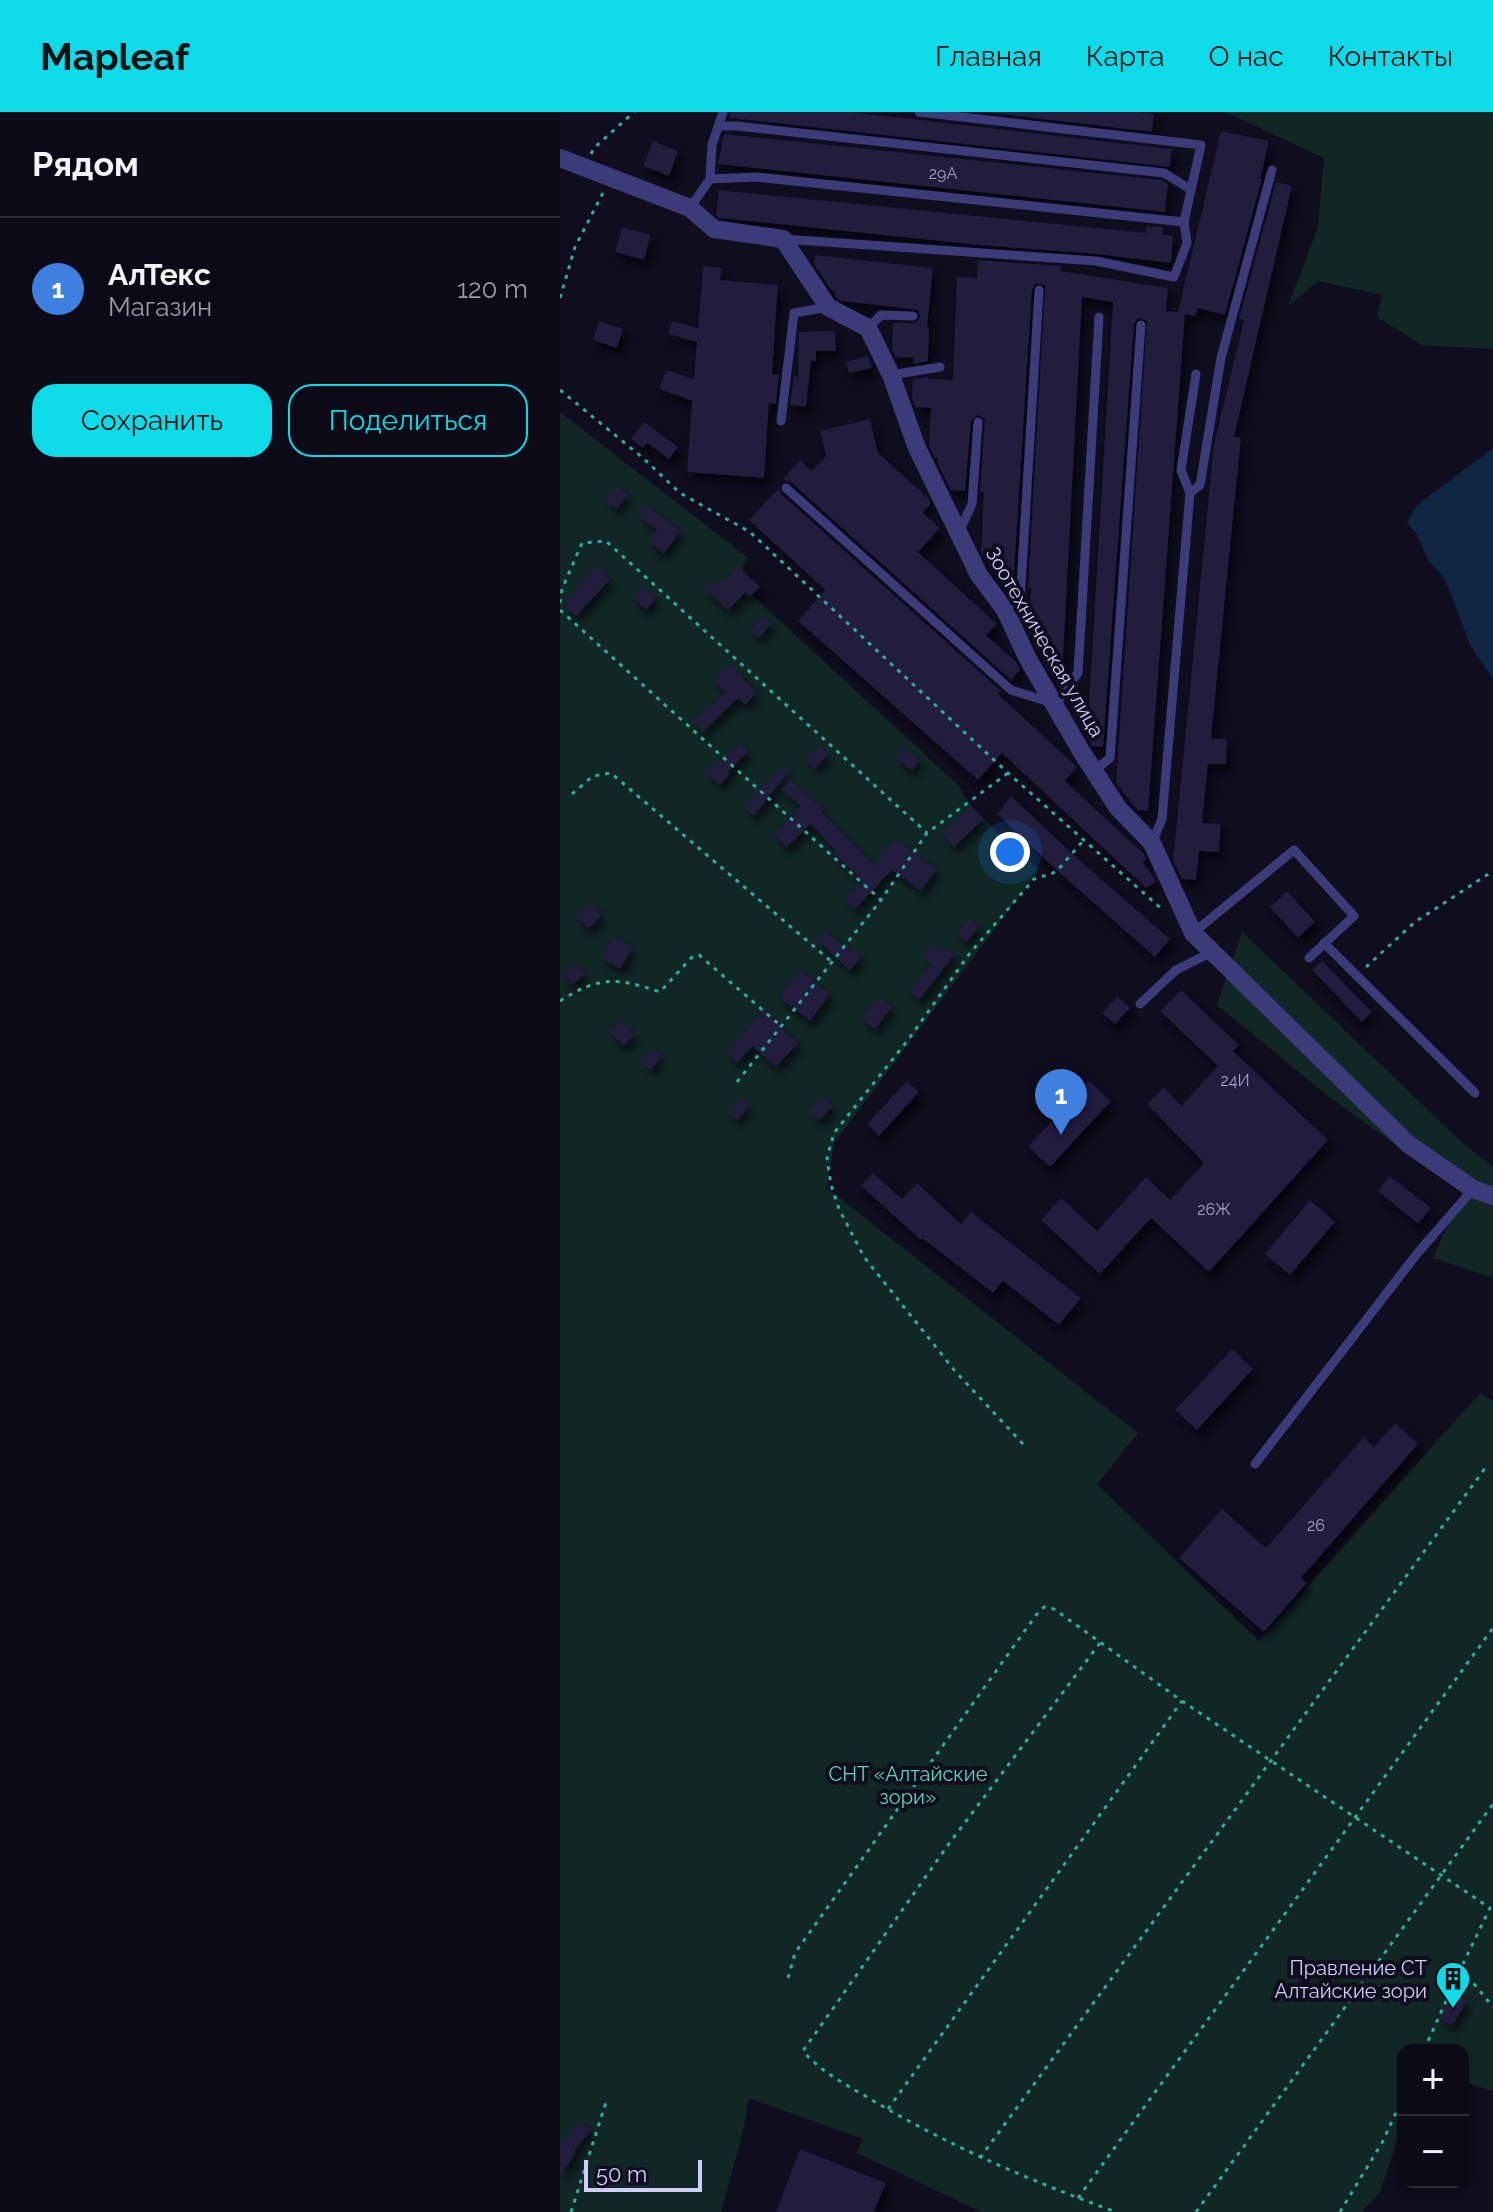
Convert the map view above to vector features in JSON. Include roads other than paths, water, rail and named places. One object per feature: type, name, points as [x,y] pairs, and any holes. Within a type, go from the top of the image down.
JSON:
[{"type":"street","points":[[560,158],[690,208],[714,229],[783,239],[828,307],[868,328]]},
{"type":"street","name":"Зоотехническая улица","points":[[868,328],[891,375],[917,448],[979,575],[1005,610],[1028,659],[1094,771],[1118,808],[1152,843],[1193,933],[1408,1144],[1473,1189],[1493,1196]]},
{"type":"lane","points":[[690,208],[710,179],[712,145],[723,112]]},
{"type":"lane","points":[[783,239],[1096,261],[1174,277],[1187,243],[1184,222],[1201,145],[919,112]]},
{"type":"lane","points":[[719,126],[1164,173],[1190,189]]},
{"type":"lane","points":[[1190,493],[1200,485],[1221,358],[1272,170]]},
{"type":"lane","points":[[710,179],[756,177],[1184,222]]},
{"type":"lane","points":[[1005,610],[1020,602],[1039,290]]},
{"type":"lane","points":[[781,421],[794,313],[828,307]]},
{"type":"lane","points":[[868,328],[881,315],[913,316]]},
{"type":"lane","points":[[786,488],[1011,690],[1056,704],[1078,673],[1099,317]]},
{"type":"lane","points":[[1094,771],[1110,758],[1141,325]]},
{"type":"lane","points":[[891,375],[940,367]]},
{"type":"lane","points":[[1152,843],[1162,819],[1190,493],[1181,470],[1196,374]]},
{"type":"lane","points":[[959,532],[972,504],[978,422]]},
{"type":"lane","points":[[1193,933],[1294,850],[1354,916],[1309,958]]},
{"type":"lane","points":[[1324,943],[1475,1093]]},
{"type":"lane","points":[[1140,1004],[1176,970],[1212,952]]},
{"type":"lane","points":[[1255,1464],[1416,1255],[1473,1189]]},
{"type":"water","points":[[1493,448],[1493,679],[1470,645],[1445,579],[1429,561],[1416,533],[1407,523],[1417,505]]},
{"type":"place","name":"АлТекс","points":[[1061,1135]]},
{"type":"place","name":"Правление СТ Алтайские зори","points":[[1453,2010]]},
{"type":"park label","name":"СНТ «Алтайские зори»","points":[[908,1786]]}]
